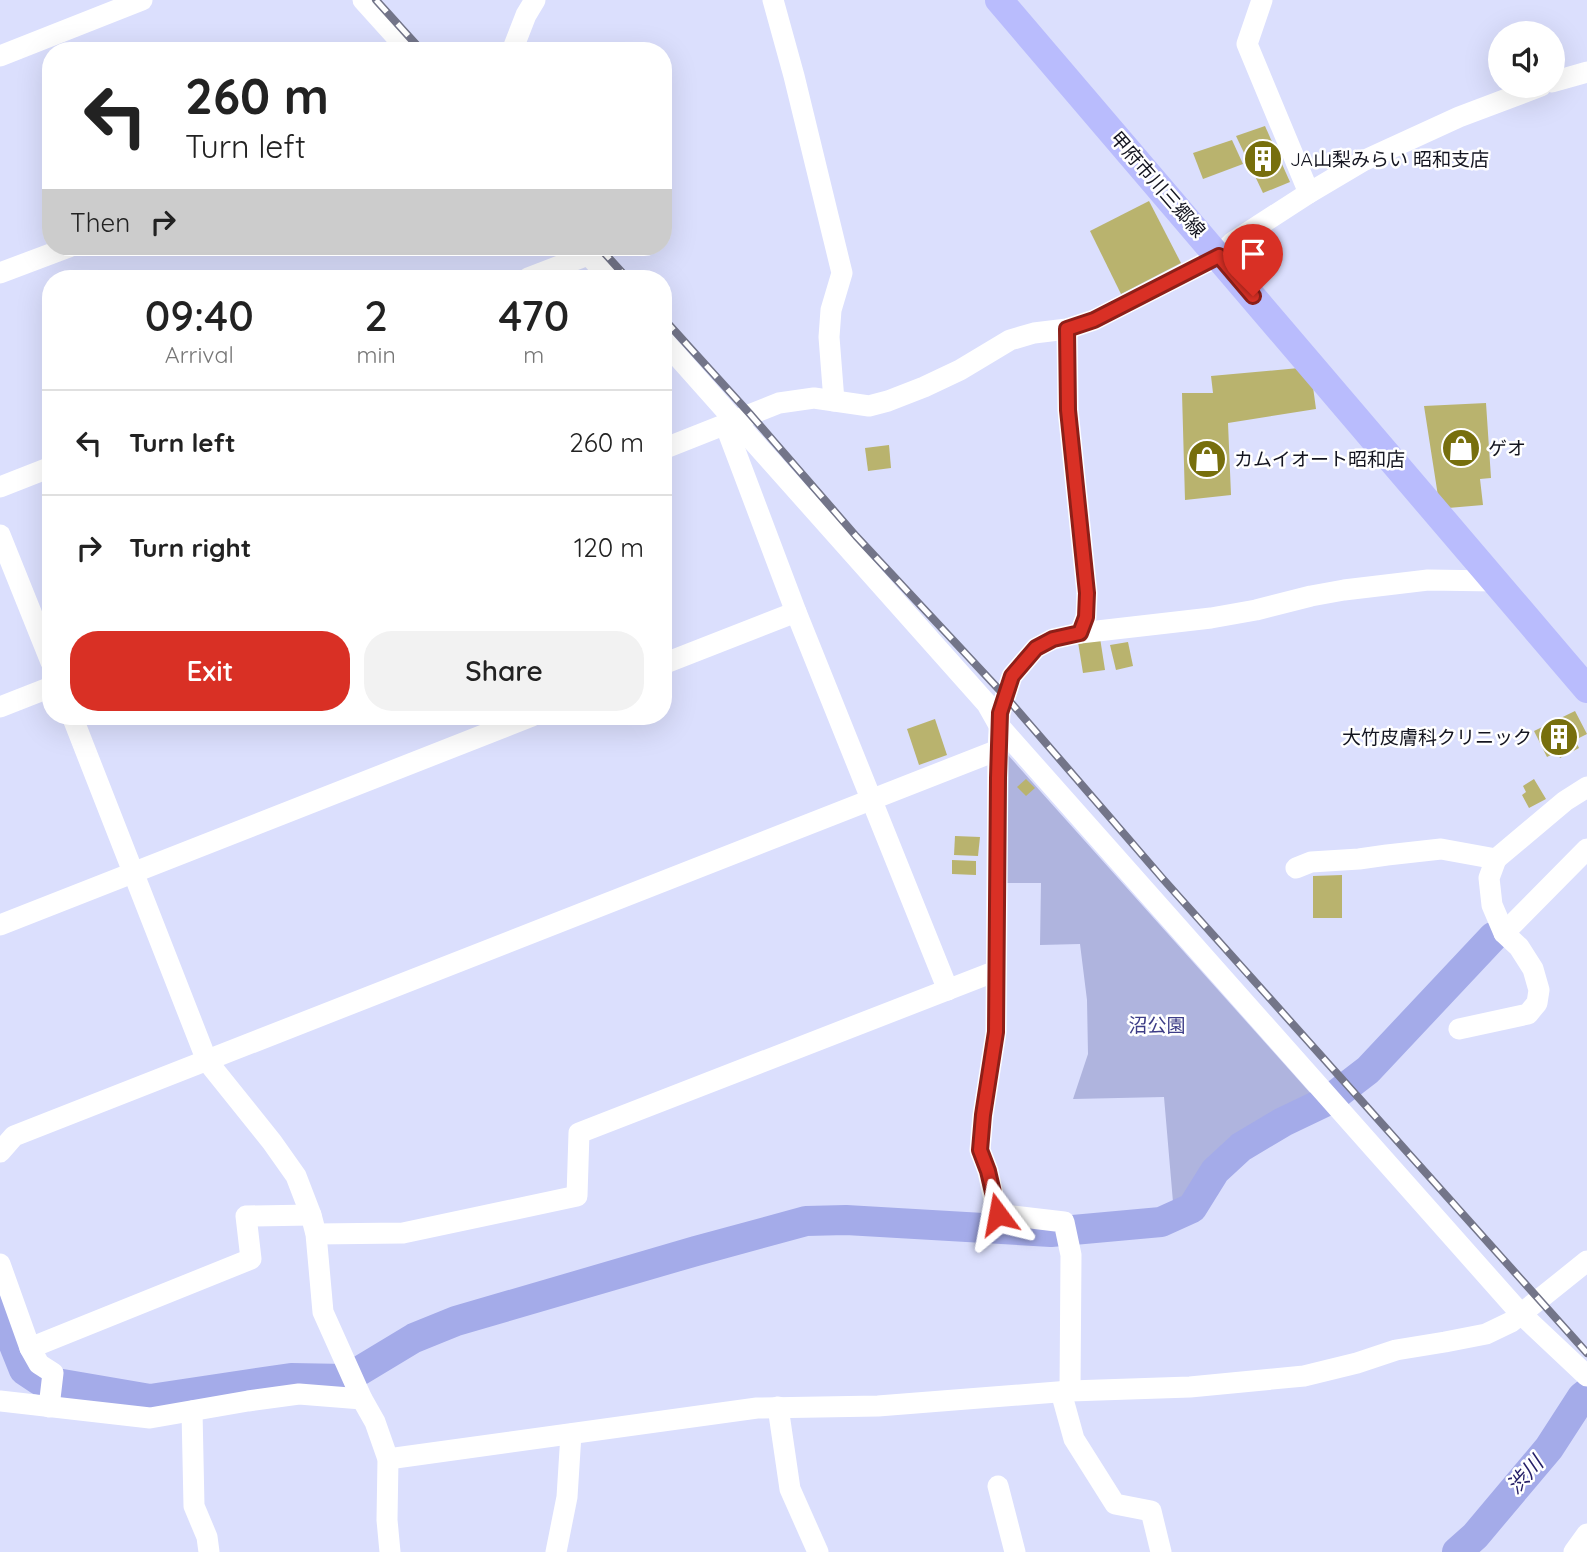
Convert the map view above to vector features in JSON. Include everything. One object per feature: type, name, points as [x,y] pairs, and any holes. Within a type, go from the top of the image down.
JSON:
[{"type":"main road","name":"甲府市川三郷線","points":[[999,0],[1587,689]]},
{"type":"street","points":[[0,56],[142,0]]},
{"type":"street","points":[[363,0],[401,42]]},
{"type":"street","points":[[516,42],[534,0]]},
{"type":"street","points":[[773,0],[842,273],[831,310],[829,337],[834,401]]},
{"type":"street","points":[[1262,0],[1247,44],[1309,194]]},
{"type":"street","points":[[1565,78],[1587,72]]},
{"type":"street","points":[[672,446],[779,403],[814,398],[869,406],[888,401],[960,370],[1010,340],[1034,333],[1067,329],[1094,320],[1219,256],[1233,242],[1363,161],[1459,117],[1509,98]]},
{"type":"street","points":[[0,273],[45,256]]},
{"type":"street","points":[[545,270],[574,256]]},
{"type":"street","points":[[589,256],[602,270]]},
{"type":"street","points":[[1067,329],[1068,410],[1087,593],[1086,617],[1080,633]]},
{"type":"street","points":[[672,351],[730,423],[987,705],[1321,1090],[1521,1314],[1587,1376]]},
{"type":"street","points":[[730,423],[796,612],[948,990]]},
{"type":"street","points":[[0,487],[42,471]]},
{"type":"street","points":[[0,535],[42,640]]},
{"type":"street","points":[[1161,1552],[1151,1511],[1115,1504],[1074,1438],[1066,1392],[1071,1255],[1064,1222],[998,1214],[980,1150],[996,1032],[1000,720],[1012,676],[1036,648],[1053,639],[1080,633],[1211,618],[1344,590],[1428,580],[1496,582]]},
{"type":"street","points":[[672,660],[796,612]]},
{"type":"street","points":[[0,706],[42,690]]},
{"type":"street","points":[[76,725],[207,1061],[296,1176],[314,1224],[323,1312],[375,1422],[388,1460],[387,1520],[390,1552]]},
{"type":"street","points":[[0,925],[509,725]]},
{"type":"street","points":[[0,1152],[13,1136],[998,750]]},
{"type":"street","points":[[1459,1030],[1528,1014],[1537,1003],[1539,990],[1533,969],[1519,947],[1504,933],[1492,905],[1489,878],[1496,859],[1564,801],[1587,787]]},
{"type":"street","points":[[1296,868],[1311,862],[1440,849],[1496,859]]},
{"type":"street","points":[[1504,933],[1587,849]]},
{"type":"street","points":[[30,1348],[251,1259],[246,1216],[402,1233],[577,1196],[579,1133],[996,971]]},
{"type":"street","points":[[388,1460],[757,1408],[878,1406],[1066,1392],[1190,1387],[1304,1376],[1396,1350],[1486,1334],[1511,1322],[1587,1261]]},
{"type":"street","points":[[0,1264],[30,1348],[38,1364],[53,1373],[49,1406]]},
{"type":"street","points":[[0,1401],[150,1418],[299,1394],[362,1398]]},
{"type":"street","points":[[778,1407],[790,1489],[818,1552]]},
{"type":"street","points":[[192,1411],[194,1506],[209,1552]]},
{"type":"street","points":[[556,1552],[567,1497],[571,1434]]},
{"type":"street","points":[[998,1486],[1015,1552]]},
{"type":"green space","name":"沼公園","points":[[1008,755],[1312,1095],[1239,1133],[1206,1165],[1185,1196],[1173,1202],[1164,1097],[1073,1099],[1088,1054],[1087,1000],[1080,944],[1040,945],[1041,883],[1005,883]]},
{"type":"building","name":"JA山梨みらい 昭和支店","points":[[1265,126],[1290,182],[1263,193],[1236,136]]},
{"type":"building","points":[[1232,140],[1243,164],[1203,179],[1193,153]]},
{"type":"building","points":[[1149,201],[1181,263],[1121,294],[1090,231]]},
{"type":"building","name":"カムイオート昭和店","points":[[1299,368],[1313,387],[1316,409],[1228,423],[1231,495],[1185,500],[1182,393],[1213,393],[1211,376]]},
{"type":"building","points":[[1486,403],[1491,478],[1480,479],[1483,505],[1448,508],[1438,496],[1424,406]]},
{"type":"building","points":[[889,445],[891,468],[868,471],[865,448]]},
{"type":"building","points":[[1100,638],[1105,670],[1083,673],[1078,642]]},
{"type":"building","points":[[1128,642],[1133,666],[1116,670],[1110,645]]},
{"type":"building","name":"大竹皮膚科クリニック","points":[[1575,711],[1587,734],[1575,740],[1579,748],[1560,758],[1557,752],[1547,757],[1534,731]]},
{"type":"building","points":[[935,719],[947,755],[919,765],[907,729]]},
{"type":"building","points":[[1026,779],[1035,788],[1026,796],[1017,787]]},
{"type":"building","points":[[1534,779],[1546,799],[1529,808],[1522,795],[1526,792],[1523,786]]},
{"type":"building","points":[[955,836],[980,837],[978,856],[954,855]]},
{"type":"building","points":[[952,860],[976,861],[976,875],[952,874]]},
{"type":"building","points":[[1342,875],[1342,918],[1313,918],[1313,876]]},
{"type":"waterway","points":[[0,1310],[24,1370],[39,1380],[150,1399],[291,1378],[346,1379],[414,1338],[456,1321],[806,1221],[846,1220],[1051,1232],[1161,1222],[1192,1208],[1215,1171],[1241,1147],[1283,1122],[1329,1100],[1368,1070],[1493,937]]},
{"type":"waterway","name":"渋川","points":[[1457,1552],[1475,1536],[1549,1448],[1587,1393]]},
{"type":"railway","points":[[376,0],[414,42]]},
{"type":"railway","points":[[607,256],[620,270]]},
{"type":"railway","points":[[672,328],[856,536],[1006,697],[1163,879],[1587,1353]]},
{"type":"place","name":"JA山梨みらい 昭和支店","points":[[1263,159]]},
{"type":"place","name":"ゲオ","points":[[1461,448]]},
{"type":"place","name":"カムイオート昭和店","points":[[1207,459]]},
{"type":"place","name":"大竹皮膚科クリニック","points":[[1559,737]]},
{"type":"route","points":[[998,1214],[980,1150],[996,1032],[1000,713],[1012,676],[1036,648],[1053,639],[1080,633],[1086,617],[1087,593],[1068,410],[1067,329],[1094,320],[1219,256],[1253,296]]}]
